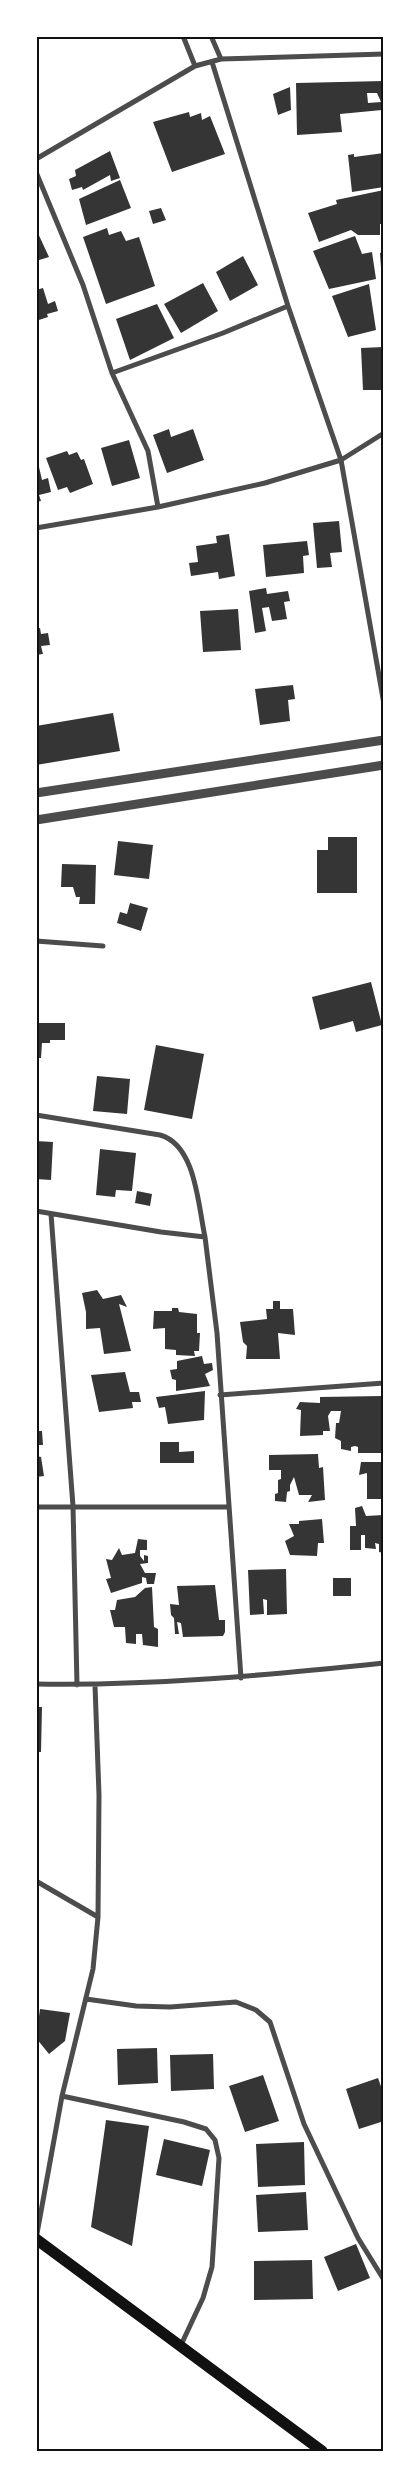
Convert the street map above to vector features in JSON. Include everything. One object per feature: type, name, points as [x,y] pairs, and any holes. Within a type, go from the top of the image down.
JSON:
[{"type":"main road","points":[[36,2239],[182,2345],[322,2451]]},
{"type":"street","points":[[183,36],[195,66]]},
{"type":"street","points":[[212,36],[221,59]]},
{"type":"street","points":[[36,159],[195,66],[221,59],[384,54]]},
{"type":"street","points":[[212,62],[288,306],[341,460],[384,704]]},
{"type":"street","points":[[36,172],[83,285],[112,373],[148,451],[158,507]]},
{"type":"street","points":[[112,373],[223,333],[288,306]]},
{"type":"street","points":[[36,528],[158,507],[264,482],[341,460],[384,433]]},
{"type":"street","points":[[36,793],[384,740]]},
{"type":"street","points":[[36,820],[384,765]]},
{"type":"street","points":[[36,941],[103,946]]},
{"type":"street","points":[[36,1115],[160,1135],[176,1142],[190,1166],[205,1236],[217,1332],[241,1678]]},
{"type":"street","points":[[36,1211],[161,1232],[205,1236]]},
{"type":"street","points":[[51,1214],[73,1506],[77,1685]]},
{"type":"street","points":[[220,1395],[384,1383]]},
{"type":"street","points":[[36,1507],[228,1507]]},
{"type":"street","points":[[36,1684],[95,1685],[241,1678],[384,1662]]},
{"type":"street","points":[[36,2239],[62,2096],[93,1969],[98,1917],[100,1795],[95,1685]]},
{"type":"street","points":[[36,1881],[98,1917]]},
{"type":"street","points":[[86,1999],[136,2006],[170,2007],[236,2002],[256,2010],[270,2022],[304,2124],[358,2238],[384,2280]]},
{"type":"street","points":[[62,2096],[184,2122],[206,2129],[215,2140],[218,2158],[212,2267],[204,2298],[182,2345]]},
{"type":"building","points":[[384,81],[384,106],[381,106],[382,110],[340,114],[342,132],[297,135],[296,83]],"holes":[[[367,93],[377,93],[381,102],[368,103]]]},
{"type":"building","points":[[290,87],[291,110],[278,115],[273,94]]},
{"type":"building","points":[[189,112],[190,117],[201,113],[202,120],[210,116],[225,154],[172,172],[153,122]]},
{"type":"building","points":[[110,151],[120,178],[111,181],[110,175],[83,190],[82,187],[72,190],[69,179],[76,176],[75,170]]},
{"type":"building","points":[[384,153],[384,187],[352,192],[348,155],[354,154],[354,157]]},
{"type":"building","points":[[120,180],[131,208],[86,225],[79,199]]},
{"type":"building","points":[[384,190],[384,224],[380,224],[380,235],[358,235],[351,230],[319,242],[308,213],[337,204],[336,200]]},
{"type":"building","points":[[161,208],[166,220],[153,224],[149,211]]},
{"type":"building","points":[[107,228],[109,235],[121,231],[126,241],[139,237],[155,286],[106,304],[83,237]]},
{"type":"building","points":[[36,229],[49,257],[36,261]]},
{"type":"building","points":[[355,236],[362,254],[372,252],[376,279],[329,289],[313,251]]},
{"type":"building","points":[[384,252],[384,282],[382,282],[380,253]]},
{"type":"building","points":[[243,256],[258,285],[230,301],[216,272]]},
{"type":"building","points":[[203,283],[218,311],[181,333],[164,304]]},
{"type":"building","points":[[369,284],[376,330],[348,337],[332,296]]},
{"type":"building","points":[[43,288],[48,304],[55,301],[58,311],[47,314],[48,317],[36,321],[36,290]]},
{"type":"building","points":[[157,304],[174,338],[130,360],[116,319]]},
{"type":"building","points":[[384,347],[384,390],[363,390],[361,348]]},
{"type":"building","points":[[169,429],[171,437],[193,429],[204,460],[167,473],[153,435]]},
{"type":"building","points":[[129,440],[140,478],[112,486],[101,448]]},
{"type":"building","points":[[67,451],[69,455],[77,452],[81,460],[84,459],[93,484],[70,493],[67,487],[58,490],[46,458]]},
{"type":"building","points":[[39,467],[42,480],[48,478],[51,492],[39,495],[41,501],[36,502],[36,468]]},
{"type":"building","points":[[339,521],[342,552],[330,553],[332,567],[317,568],[313,523]]},
{"type":"building","points":[[229,534],[235,576],[219,579],[218,572],[191,576],[189,563],[198,562],[196,546],[217,543],[216,536]]},
{"type":"building","points":[[307,541],[309,555],[303,556],[304,573],[266,577],[263,545]]},
{"type":"building","points":[[266,588],[267,594],[288,591],[290,601],[284,602],[287,619],[272,621],[269,607],[262,608],[266,631],[255,633],[249,591]]},
{"type":"building","points":[[238,609],[241,650],[203,652],[200,611]]},
{"type":"building","points":[[40,628],[41,634],[48,633],[50,645],[41,646],[43,654],[36,655],[36,629]]},
{"type":"building","points":[[293,685],[295,699],[288,700],[290,721],[260,725],[255,689]]},
{"type":"building","points":[[113,713],[120,751],[36,765],[36,726]]},
{"type":"building","points":[[328,837],[357,837],[357,893],[317,893],[317,850],[328,850]]},
{"type":"building","points":[[118,841],[153,845],[149,879],[114,875]]},
{"type":"building","points":[[62,864],[96,865],[95,904],[79,904],[80,897],[76,897],[73,887],[61,887]]},
{"type":"building","points":[[130,903],[148,908],[141,931],[117,923],[120,912],[127,914]]},
{"type":"building","points":[[371,982],[382,1025],[356,1032],[353,1021],[320,1030],[312,997]]},
{"type":"building","points":[[36,1023],[65,1023],[65,1040],[50,1040],[50,1043],[42,1043],[41,1058],[36,1058]]},
{"type":"building","points":[[156,1045],[204,1054],[192,1119],[144,1110]]},
{"type":"building","points":[[97,1076],[130,1079],[127,1114],[93,1111]]},
{"type":"building","points":[[36,1141],[53,1142],[51,1180],[36,1179]]},
{"type":"building","points":[[100,1149],[136,1153],[132,1191],[116,1190],[115,1197],[96,1195]]},
{"type":"building","points":[[137,1191],[152,1194],[150,1206],[135,1203]]},
{"type":"building","points":[[97,1290],[103,1299],[121,1295],[127,1307],[119,1304],[131,1351],[104,1354],[100,1328],[86,1329],[86,1312],[82,1293]]},
{"type":"building","points":[[273,1301],[280,1301],[280,1309],[293,1309],[295,1335],[278,1333],[280,1359],[246,1359],[247,1346],[243,1342],[240,1322],[267,1319],[266,1309],[273,1309]]},
{"type":"building","points":[[172,1308],[178,1308],[179,1312],[197,1314],[197,1333],[200,1333],[199,1351],[194,1351],[195,1356],[176,1355],[176,1350],[165,1349],[165,1328],[153,1329],[154,1311],[172,1311]]},
{"type":"building","points":[[202,1356],[204,1364],[212,1363],[213,1370],[205,1374],[210,1386],[176,1391],[176,1380],[172,1379],[170,1370],[177,1369],[177,1361]]},
{"type":"building","points":[[125,1372],[130,1392],[139,1392],[141,1402],[132,1402],[133,1408],[99,1412],[91,1375]]},
{"type":"building","points":[[205,1391],[204,1420],[168,1424],[165,1407],[159,1408],[156,1397]]},
{"type":"building","points":[[383,1396],[384,1443],[381,1453],[358,1453],[358,1447],[355,1446],[351,1447],[351,1451],[341,1449],[341,1441],[335,1438],[336,1423],[339,1423],[341,1411],[331,1411],[328,1416],[330,1431],[323,1431],[323,1435],[300,1436],[301,1410],[296,1409],[300,1402],[320,1403],[320,1397]]},
{"type":"building","points":[[36,1431],[42,1431],[43,1445],[36,1445]]},
{"type":"building","points":[[160,1442],[179,1442],[179,1452],[194,1451],[194,1463],[160,1463]]},
{"type":"building","points":[[318,1454],[319,1468],[323,1467],[325,1500],[308,1502],[312,1495],[299,1495],[294,1477],[290,1485],[290,1491],[287,1492],[286,1502],[275,1501],[275,1494],[278,1493],[278,1480],[281,1479],[281,1470],[269,1470],[269,1455]]},
{"type":"building","points":[[36,1456],[41,1457],[44,1476],[36,1477]]},
{"type":"building","points":[[361,1462],[384,1462],[384,1499],[367,1499],[367,1473],[359,1475]]},
{"type":"building","points":[[362,1506],[366,1516],[384,1515],[384,1553],[379,1552],[379,1544],[375,1543],[376,1549],[365,1548],[365,1535],[361,1535],[361,1550],[350,1550],[350,1526],[356,1526],[355,1508]]},
{"type":"building","points":[[322,1519],[324,1543],[318,1543],[317,1556],[290,1555],[285,1541],[294,1536],[289,1524]]},
{"type":"building","points":[[138,1539],[147,1540],[147,1550],[140,1550],[140,1556],[144,1561],[144,1555],[148,1556],[148,1563],[140,1564],[145,1573],[156,1573],[154,1584],[147,1584],[146,1578],[142,1577],[142,1583],[111,1593],[106,1579],[111,1578],[106,1559],[112,1560],[119,1548],[122,1555],[135,1553]]},
{"type":"building","points":[[286,1569],[287,1614],[267,1615],[267,1600],[263,1599],[264,1614],[250,1615],[248,1570]]},
{"type":"building","points":[[333,1578],[351,1578],[351,1596],[333,1596]]},
{"type":"building","points":[[215,1585],[219,1620],[225,1620],[223,1636],[183,1637],[181,1623],[177,1622],[179,1634],[175,1634],[174,1618],[171,1615],[170,1604],[179,1605],[177,1586]]},
{"type":"building","points":[[152,1587],[154,1627],[158,1629],[158,1647],[143,1645],[142,1634],[136,1634],[136,1644],[126,1643],[125,1627],[114,1627],[110,1610],[115,1610],[117,1600],[135,1597],[145,1588]]},
{"type":"building","points":[[36,1707],[42,1707],[41,1752],[36,1752]]},
{"type":"building","points":[[40,2009],[70,2013],[65,2041],[49,2054],[36,2038]]},
{"type":"building","points":[[157,2048],[158,2083],[118,2085],[117,2049]]},
{"type":"building","points":[[213,2054],[214,2089],[171,2091],[170,2055]]},
{"type":"building","points":[[263,2075],[279,2121],[245,2132],[229,2086]]},
{"type":"building","points":[[378,2078],[384,2095],[384,2121],[359,2129],[346,2089]]},
{"type":"building","points":[[106,2120],[149,2126],[132,2246],[91,2227]]},
{"type":"building","points":[[164,2139],[210,2150],[202,2186],[156,2175]]},
{"type":"building","points":[[304,2142],[305,2185],[258,2187],[256,2144]]},
{"type":"building","points":[[306,2192],[308,2230],[258,2232],[256,2195]]},
{"type":"building","points":[[356,2244],[370,2278],[338,2291],[324,2257]]},
{"type":"building","points":[[312,2260],[313,2299],[254,2300],[254,2261]]}]
